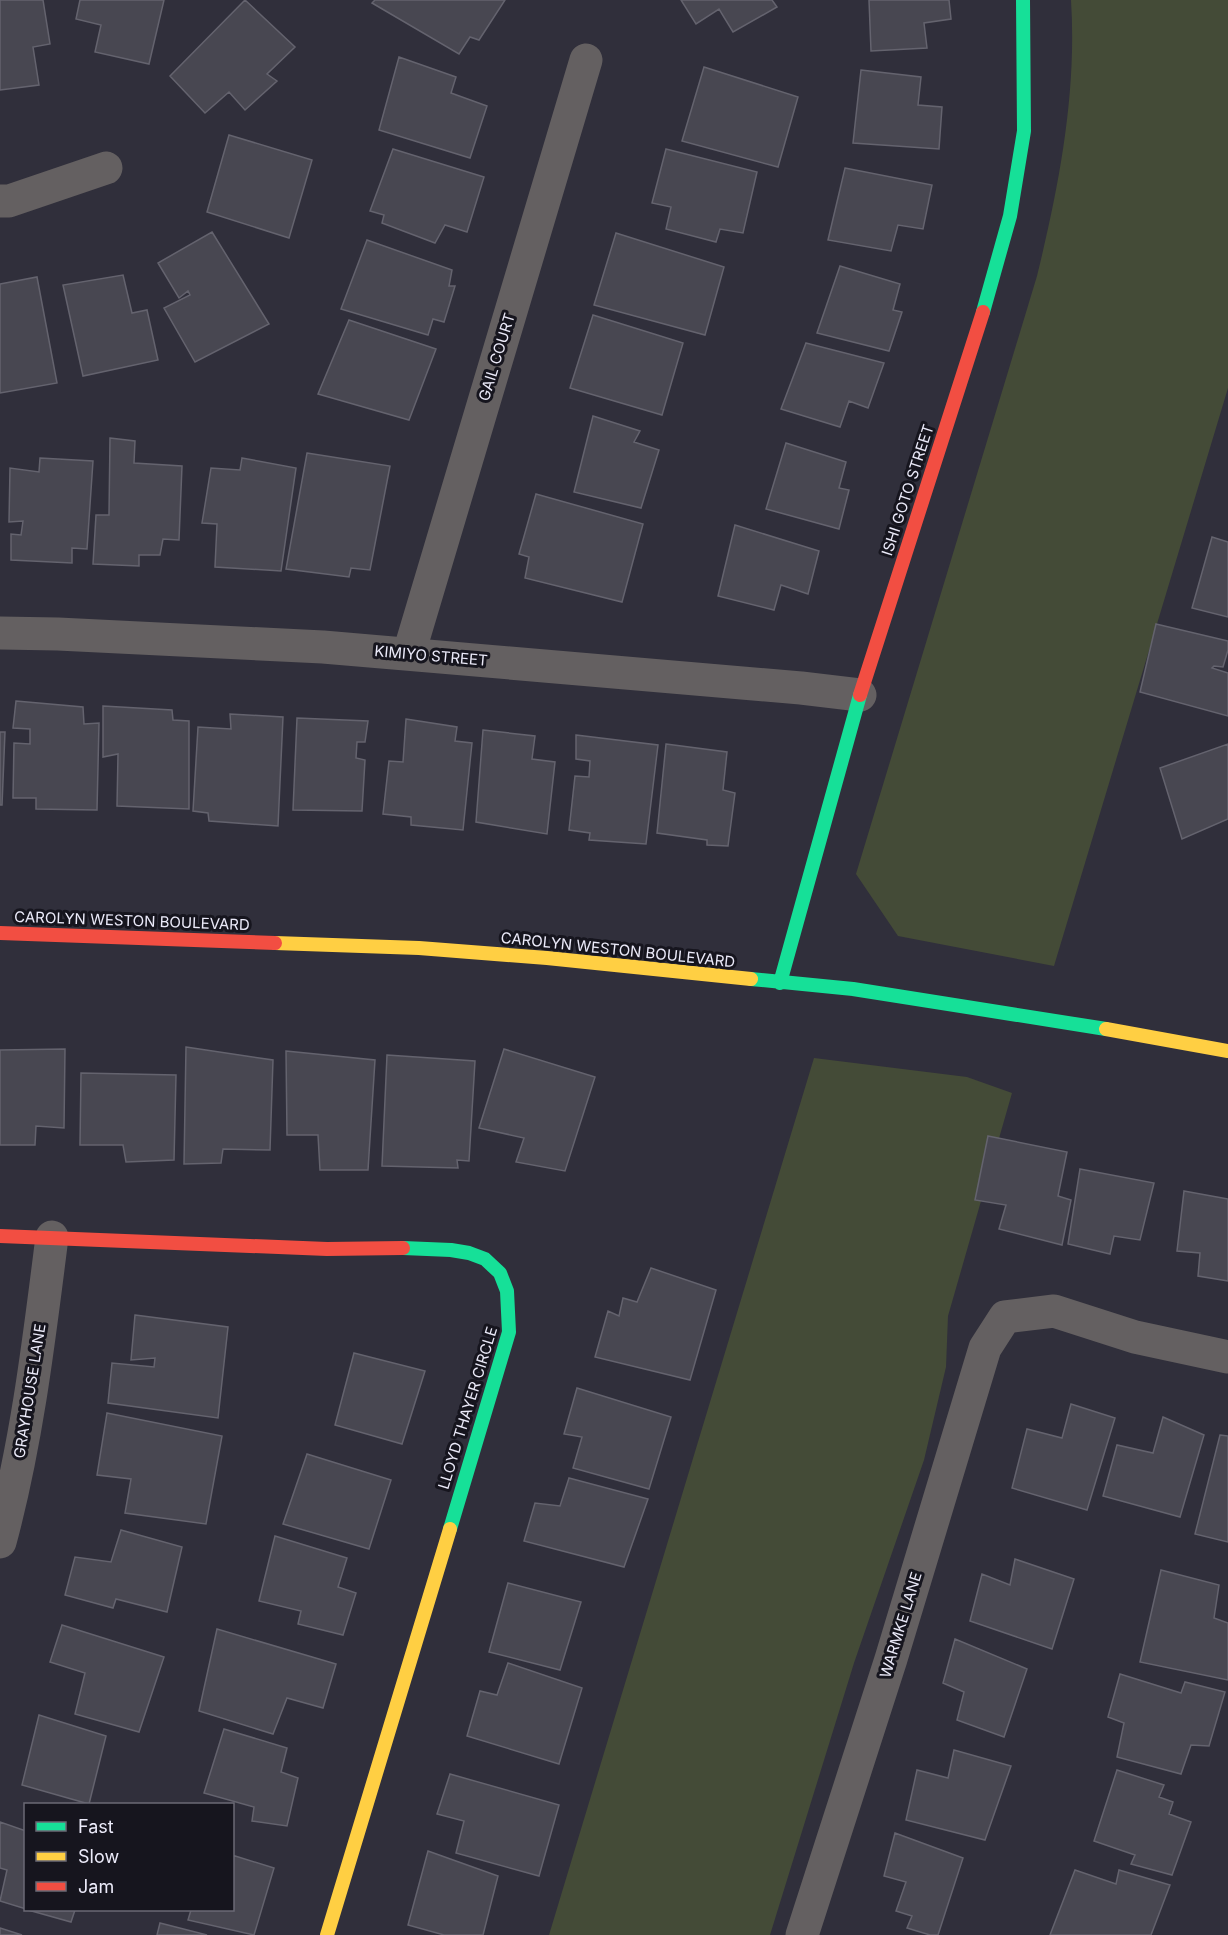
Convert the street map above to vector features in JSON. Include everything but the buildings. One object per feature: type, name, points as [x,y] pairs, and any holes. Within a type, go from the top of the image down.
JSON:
[{"type":"street","name":"ISHI GOTO STREET","points":[[780,983],[860,695],[989,292],[1010,216],[1023,131],[1023,0]]},
{"type":"street","name":"GAIL COURT","points":[[409,653],[586,60]]},
{"type":"street","points":[[0,201],[9,201],[106,168]]},
{"type":"street","name":"KIMIYO STREET","points":[[0,633],[58,634],[409,653],[860,695]]},
{"type":"street","name":"CAROLYN WESTON BOULEVARD","points":[[0,933],[419,948],[547,958],[854,989],[1087,1025],[1228,1051]]},
{"type":"street","name":"LLOYD THAYER CIRCLE","points":[[0,1236],[330,1249],[455,1249],[484,1259],[495,1266],[502,1278],[510,1302],[510,1332],[327,1935]]},
{"type":"street","name":"GRAYHOUSE LANE","points":[[0,1542],[14,1489],[32,1392],[52,1237]]},
{"type":"street","name":"WARMKE LANE","points":[[802,1935],[891,1659],[985,1348],[1005,1317],[1054,1311],[1135,1337],[1228,1357]]},
{"type":"green space","points":[[1071,0],[1228,0],[1228,388],[1054,966],[898,936],[856,874],[1037,276],[1059,174],[1069,104]]},
{"type":"green space","points":[[814,1058],[967,1077],[1012,1093],[948,1316],[946,1367],[924,1460],[854,1663],[770,1935],[549,1935]]},
{"type":"traffic: fast","points":[[983,312],[1010,216],[1024,131],[1023,0]]},
{"type":"traffic: fast","points":[[780,983],[860,695]]},
{"type":"traffic: fast","points":[[751,979],[853,989],[1106,1029]]},
{"type":"traffic: fast","points":[[403,1248],[451,1250],[485,1259],[500,1273],[507,1291],[509,1332],[450,1529]]},
{"type":"traffic: slow","points":[[275,943],[419,948],[547,958],[751,979]]},
{"type":"traffic: slow","points":[[1106,1029],[1228,1051]]},
{"type":"traffic: slow","points":[[327,1935],[450,1529]]},
{"type":"traffic: jam","points":[[860,695],[983,312]]},
{"type":"traffic: jam","points":[[0,933],[275,943]]},
{"type":"traffic: jam","points":[[0,1236],[327,1249],[403,1248]]}]
